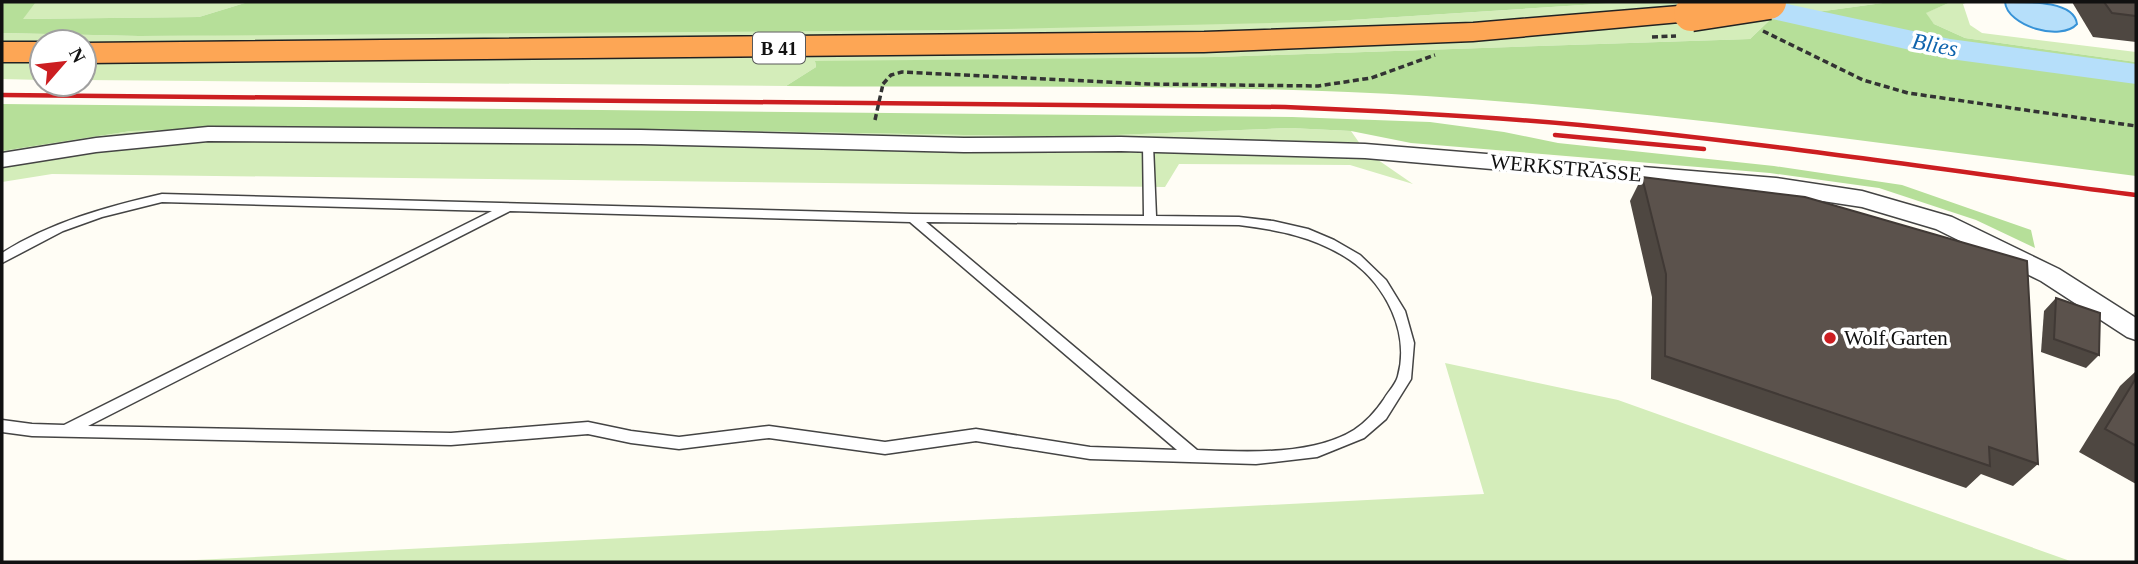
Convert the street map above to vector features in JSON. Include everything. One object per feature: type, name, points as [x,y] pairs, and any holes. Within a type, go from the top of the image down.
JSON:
[{"type":"highway","name":"B 41","points":[[98,52],[1204,42],[1687,25],[1769,2]]},
{"type":"highway","points":[[2,52],[28,52]]},
{"type":"street","name":"WERKSTRASSE","points":[[2,160],[96,145],[208,134],[641,136],[964,145],[1148,145],[1365,151],[1776,186],[1862,198],[1944,223],[2050,275],[2136,330]]},
{"type":"lane","points":[[1148,145],[1150,220]]},
{"type":"lane","points":[[2,259],[27,241],[73,221],[162,198],[912,218],[1238,221],[1304,232],[1356,258],[1382,283],[1399,310],[1408,342],[1404,379],[1381,415],[1359,434],[1317,451],[1256,458],[1090,453],[976,435],[885,448],[769,432],[679,443],[587,428],[451,439],[66,430],[2,426]]},
{"type":"lane","points":[[66,430],[509,207]]},
{"type":"lane","points":[[912,218],[1194,456]]},
{"type":"path","points":[[1641,38],[1687,25]]},
{"type":"path","points":[[1750,32],[1764,32],[1863,80],[1908,93],[2136,126]]},
{"type":"path","points":[[875,120],[883,84],[891,75],[901,72],[1148,84],[1318,86],[1371,78],[1441,54]]},
{"type":"green space","points":[[2,2],[36,2],[23,19],[199,17],[248,2],[1629,2],[1319,22],[956,30],[139,36],[98,35],[98,28],[28,28],[28,34],[2,33]]},
{"type":"green space","points":[[36,2],[248,2],[199,17],[22,19]]},
{"type":"green space","points":[[1629,2],[1890,2],[1772,18],[1750,39],[1216,57],[815,62],[816,67],[786,86],[98,80],[98,35],[1319,22]]},
{"type":"green space","points":[[1890,2],[1951,2],[1926,13],[1934,24],[1965,38],[2136,62],[2136,176],[1693,120],[1426,96],[1267,89],[786,86],[816,67],[815,61],[1216,57],[1750,39],[1772,18]]},
{"type":"green space","points":[[1951,2],[1968,2],[1963,4],[1970,25],[1982,33],[2136,52],[2136,62],[1965,38],[1934,24],[1925,13]]},
{"type":"green space","points":[[2,33],[28,34],[28,80],[2,79]]},
{"type":"green space","points":[[2,104],[1292,117],[1430,122],[1504,132],[1558,143],[1774,166],[1902,185],[2031,230],[2035,248],[1976,220],[1879,188],[1770,173],[1411,143],[1351,131],[1290,128],[1067,137],[645,129],[212,129],[131,131],[2,151]]},
{"type":"green space","points":[[1290,128],[1351,131],[1365,151],[1413,184],[1350,165],[1179,164],[1165,187],[52,174],[2,182],[2,151],[131,131],[645,129],[1067,137]]},
{"type":"green space","points":[[1445,363],[1618,400],[2073,562],[156,562],[1484,494]]},
{"type":"water","points":[[2005,2],[2059,6],[2074,16],[2077,24],[2059,32],[2036,29],[2015,18],[2008,11]]},
{"type":"building","points":[[2104,2],[2136,2],[2136,16],[2112,13]]},
{"type":"building","name":"Wolf Garten","points":[[1642,177],[1805,197],[2027,261],[2038,464],[1989,447],[1990,466],[1665,356],[1666,274]]},
{"type":"building","points":[[2056,298],[2100,313],[2099,355],[2054,339]]},
{"type":"building","points":[[2136,378],[2136,446],[2105,429]]},
{"type":"waterway","name":"Blies","points":[[1737,2],[1950,49],[2136,74]]},
{"type":"railway","points":[[2,95],[1285,107],[1359,110],[1506,119],[1650,132],[2136,195]]},
{"type":"railway","points":[[1555,135],[1704,149]]},
{"type":"place","name":"Wolf Garten","points":[[1830,338]]}]
